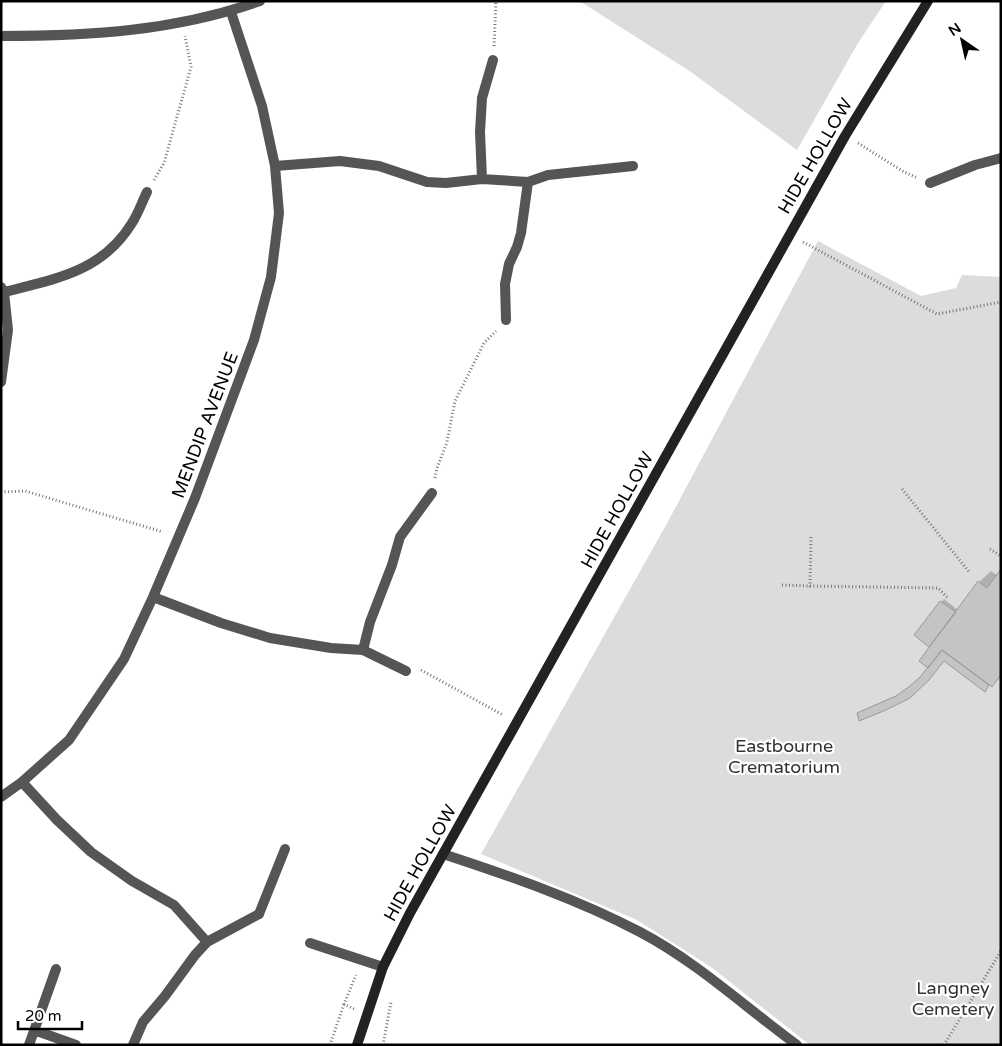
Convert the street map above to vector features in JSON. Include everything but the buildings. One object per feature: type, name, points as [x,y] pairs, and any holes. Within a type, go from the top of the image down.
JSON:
[{"type":"main road","name":"HIDE HOLLOW","points":[[357,1045],[383,967],[410,913],[845,136],[928,1]]},
{"type":"street","points":[[1,36],[60,36],[125,32],[182,23],[231,12],[260,1]]},
{"type":"street","name":"MENDIP AVENUE","points":[[1,797],[22,782],[69,740],[124,658],[195,498],[254,340],[269,286],[279,213],[276,166],[262,106],[231,12]]},
{"type":"street","points":[[482,179],[480,132],[482,98],[492,60]]},
{"type":"street","points":[[930,183],[975,164],[1001,158]]},
{"type":"street","points":[[276,166],[340,161],[379,166],[427,182],[446,183],[482,179],[528,182],[548,175],[633,166]]},
{"type":"street","points":[[506,320],[505,284],[521,233],[528,182]]},
{"type":"street","points":[[1,382],[8,330],[2,289],[62,278],[92,264],[115,247],[133,223],[147,192]]},
{"type":"street","points":[[363,650],[370,622],[392,565],[400,537],[432,493]]},
{"type":"street","points":[[153,596],[270,638],[331,648],[363,650],[406,671]]},
{"type":"street","points":[[22,782],[57,820],[91,852],[132,880],[174,905],[207,942]]},
{"type":"street","points":[[133,1045],[143,1022],[207,942],[258,914],[285,849]]},
{"type":"street","points":[[443,854],[506,874],[572,900],[641,933],[700,970],[797,1045]]},
{"type":"street","points":[[310,943],[383,967]]},
{"type":"street","points":[[29,1045],[56,969]]},
{"type":"street","points":[[34,1030],[76,1045]]},
{"type":"path","points":[[492,60],[496,1]]},
{"type":"path","points":[[147,192],[164,163],[191,67],[182,23]]},
{"type":"path","points":[[845,136],[904,172],[930,183]]},
{"type":"path","points":[[789,235],[937,314],[1001,302]]},
{"type":"path","points":[[432,493],[437,468],[447,442],[455,401],[484,343],[506,320]]},
{"type":"path","points":[[902,489],[970,573]]},
{"type":"path","points":[[1,492],[24,492],[160,531],[177,540]]},
{"type":"path","points":[[810,586],[811,537]]},
{"type":"path","points":[[990,549],[1001,556]]},
{"type":"path","points":[[782,585],[938,588],[948,598]]},
{"type":"path","points":[[406,671],[418,668],[516,722]]},
{"type":"path","points":[[944,1045],[1001,951]]},
{"type":"path","points":[[383,1045],[391,1002]]},
{"type":"path","points":[[330,1045],[344,1004]]},
{"type":"green space","points":[[886,1],[858,43],[797,150],[691,72],[581,2]]},
{"type":"green space","name":"Eastbourne Crematorium","points":[[818,241],[921,296],[956,288],[962,275],[1001,277],[1001,1045],[810,1045],[711,967],[637,920],[481,854],[665,527]]},
{"type":"park label","name":"Langney Cemetery","points":[[953,998]]}]
